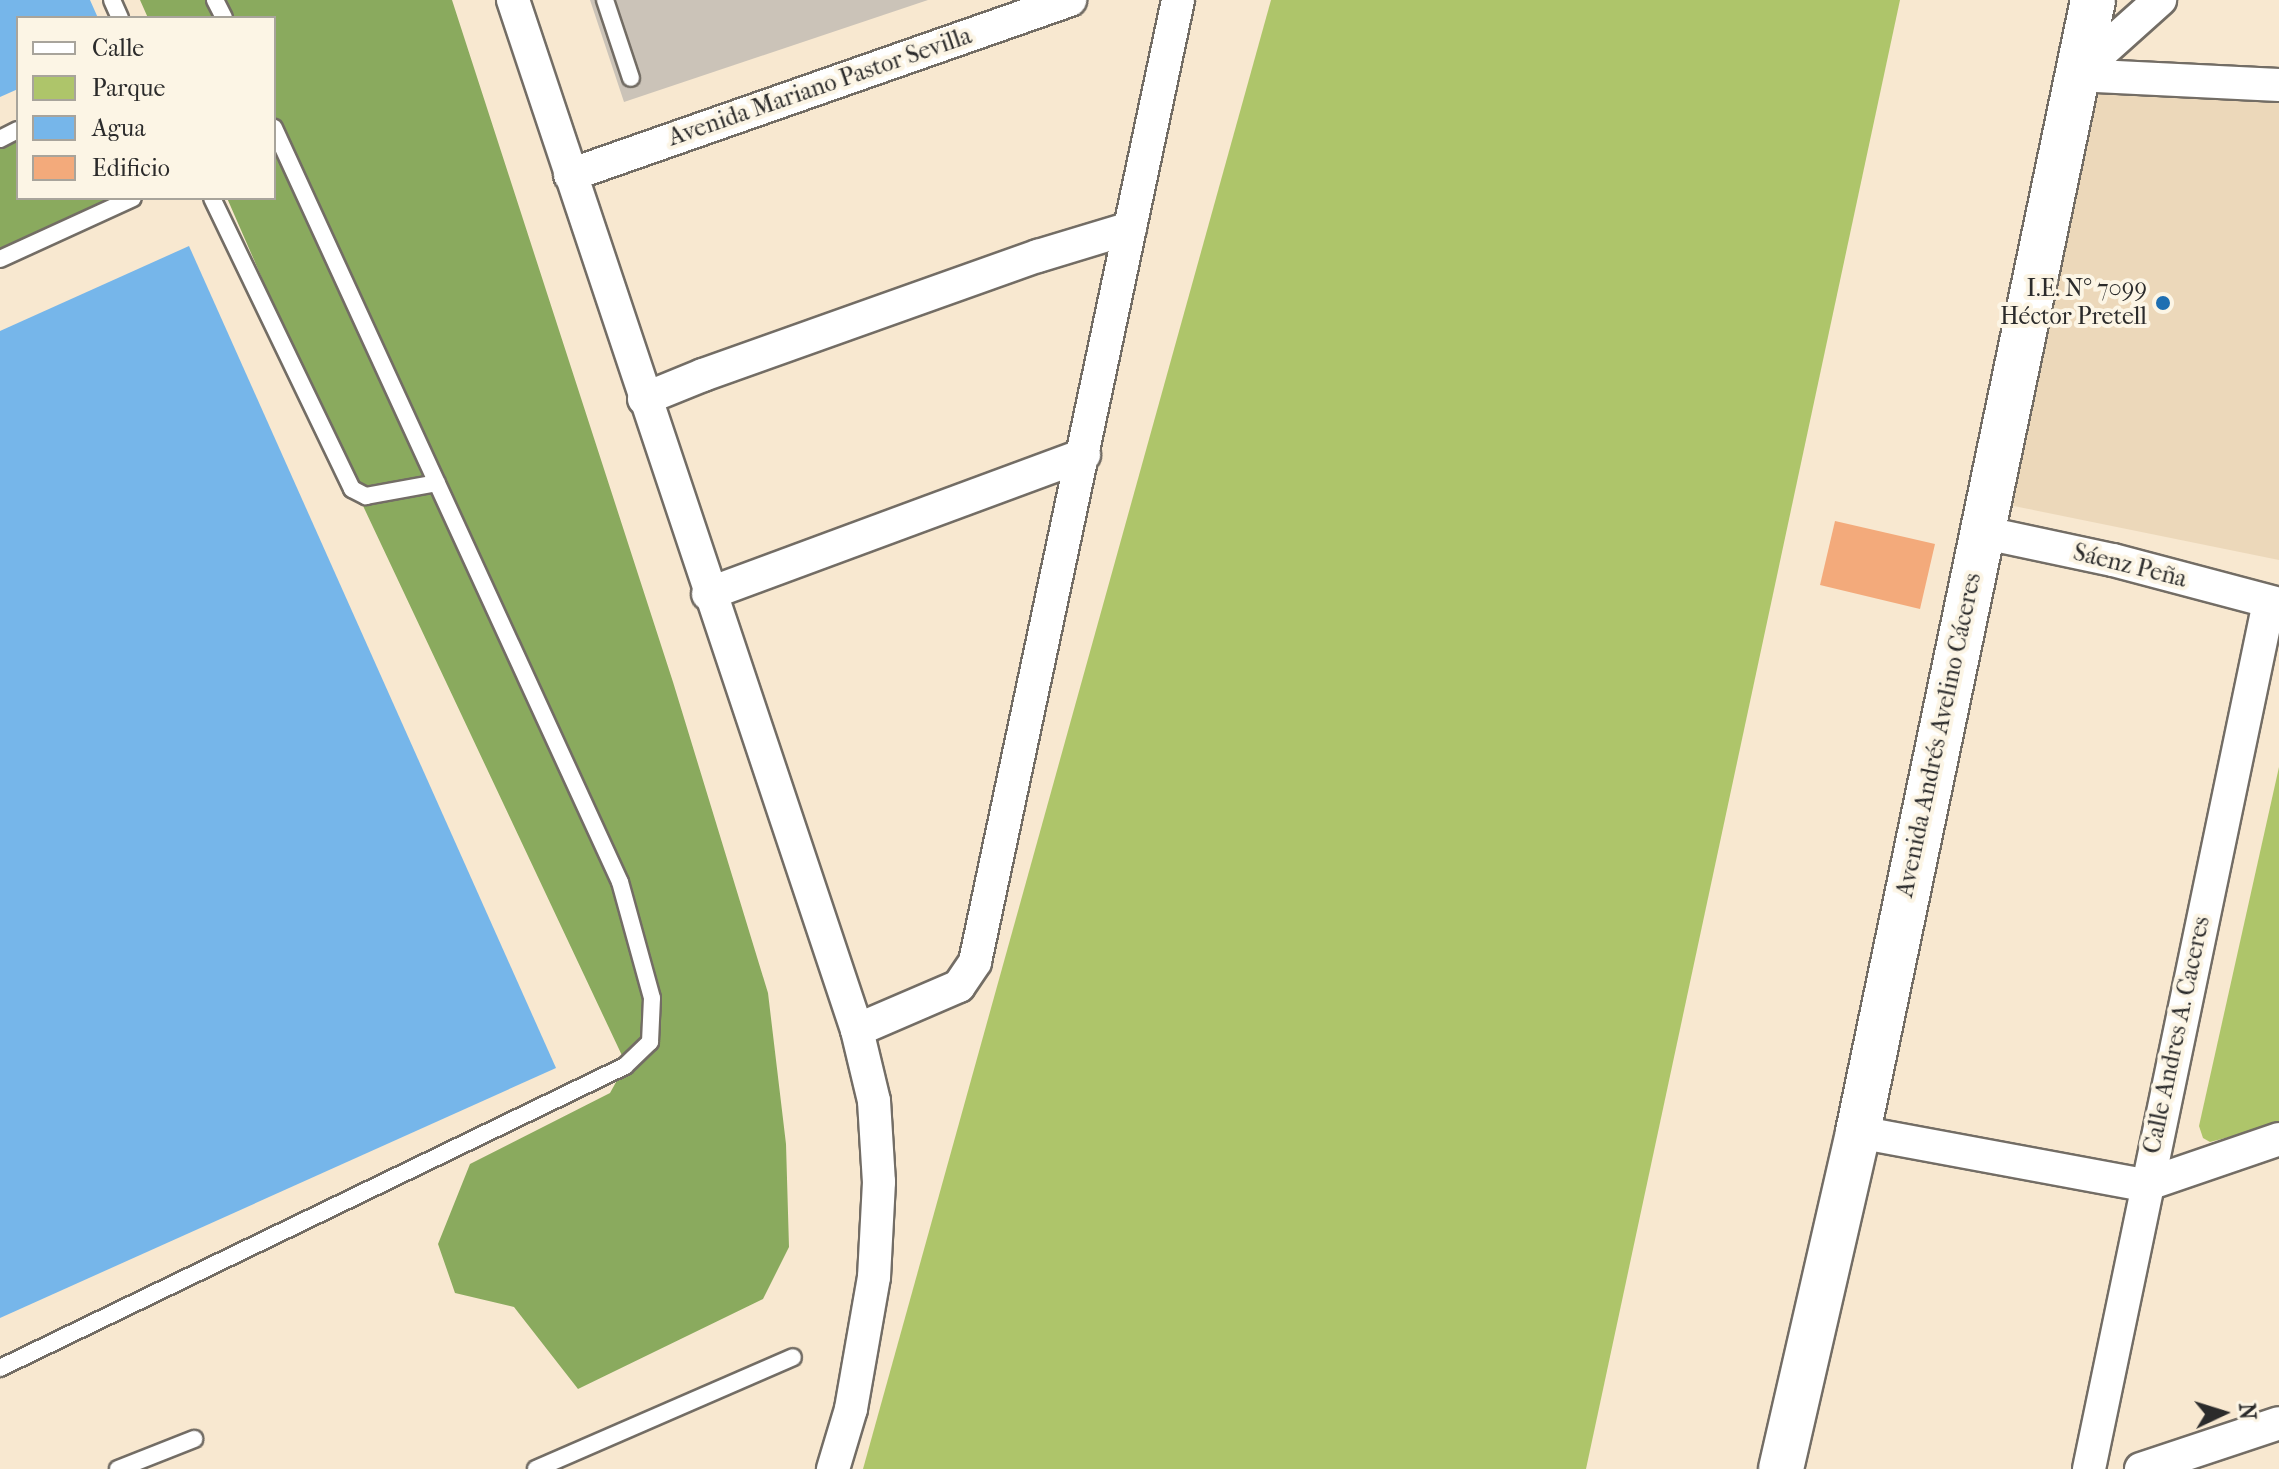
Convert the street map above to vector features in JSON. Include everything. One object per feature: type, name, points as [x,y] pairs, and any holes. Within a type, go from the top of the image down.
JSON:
[{"type":"street","points":[[513,0],[708,594],[857,1030],[874,1101],[879,1198],[871,1291],[851,1409],[833,1469]]},
{"type":"street","name":"Avenida Mariano Pastor Sevilla","points":[[570,175],[1070,0]]},
{"type":"street","points":[[857,1030],[959,986],[975,962],[1178,0]]},
{"type":"street","name":"Avenida Andrés Avelino Cáceres","points":[[1781,1469],[1858,1132],[2093,0]]},
{"type":"street","points":[[2076,75],[2160,0]]},
{"type":"street","points":[[2076,75],[2279,85]]},
{"type":"street","points":[[644,399],[1009,266],[1130,228]]},
{"type":"street","points":[[708,594],[1084,455]]},
{"type":"street","name":"Sáenz Peña","points":[[1981,532],[2113,560],[2274,603]]},
{"type":"street","points":[[2274,603],[2279,634]]},
{"type":"street","name":"Calle Andres A. Caceres","points":[[2089,1469],[2145,1185],[2274,603]]},
{"type":"street","points":[[1858,1132],[2145,1185],[2279,1139]]},
{"type":"street","points":[[2141,1469],[2279,1423]]},
{"type":"lane","points":[[605,0],[631,78]]},
{"type":"lane","points":[[0,1368],[625,1066],[650,1042],[652,998],[620,882],[276,132]]},
{"type":"lane","points":[[0,259],[129,200]]},
{"type":"lane","points":[[213,200],[352,489],[366,496],[437,483]]},
{"type":"lane","points":[[536,1469],[793,1357]]},
{"type":"lane","points":[[118,1469],[194,1439]]},
{"type":"shaded area","points":[[590,0],[928,0],[624,102]]},
{"type":"shaded area","name":"I.E. N° 7099 Héctor Pretell","points":[[2090,92],[2279,101],[2279,560],[2004,504]]},
{"type":"green space","points":[[140,0],[452,0],[673,682],[768,993],[786,1144],[789,1247],[763,1299],[578,1389],[514,1307],[455,1293],[438,1244],[470,1164],[610,1093],[626,1064],[340,457],[228,200],[276,200],[276,16],[147,16]]},
{"type":"green space","points":[[1271,0],[1900,0],[1586,1469],[863,1469]]},
{"type":"green space","points":[[16,124],[16,200],[123,200],[0,256],[0,132]]},
{"type":"green space","points":[[2279,767],[2279,1124],[2210,1142],[2203,1138],[2199,1126]]},
{"type":"water","points":[[0,0],[90,0],[97,16],[16,16],[16,90],[0,97]]},
{"type":"water","points":[[189,246],[556,1068],[0,1318],[0,331]]},
{"type":"building","points":[[1835,521],[1935,544],[1920,609],[1820,585]]},
{"type":"place","name":"I.E. N° 7099 Héctor Pretell","points":[[2163,303]]}]
